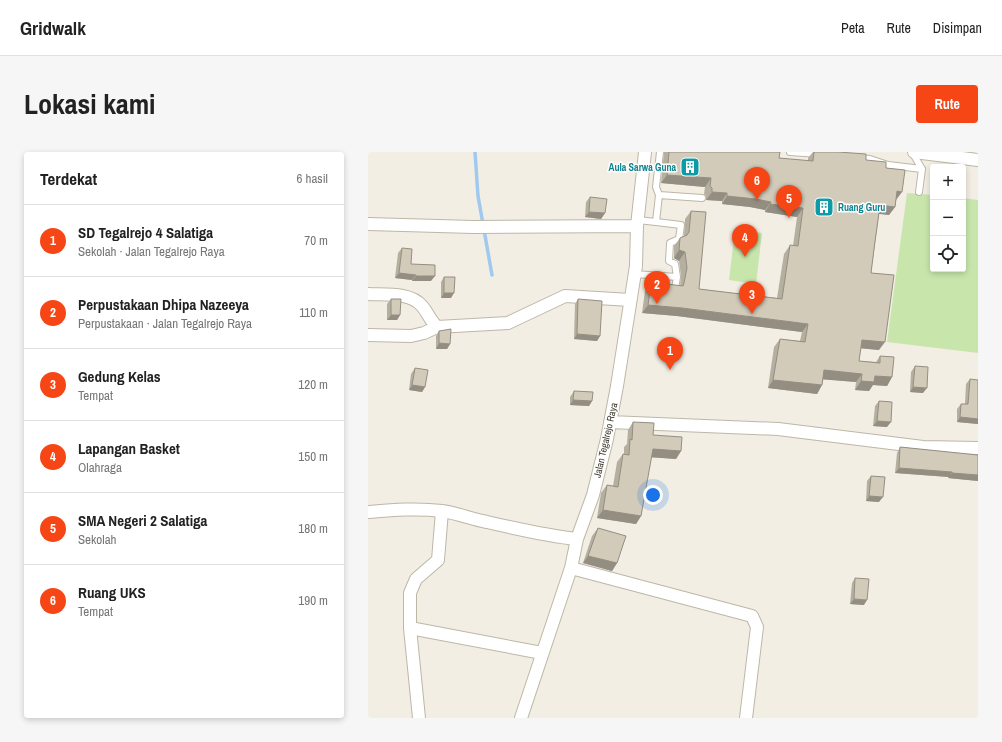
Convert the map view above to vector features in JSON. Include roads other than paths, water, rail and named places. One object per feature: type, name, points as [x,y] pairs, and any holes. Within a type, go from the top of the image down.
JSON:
[{"type":"street","name":"Jalan Tegalrejo Raya","points":[[521,718],[530,695],[571,568],[577,539],[593,495],[610,422],[634,274],[645,152]]},
{"type":"street","points":[[913,152],[978,160]]},
{"type":"street","points":[[368,224],[473,227],[638,223]]},
{"type":"street","points":[[368,294],[408,296],[422,306],[430,321],[437,327]]},
{"type":"street","points":[[368,335],[411,336],[424,333],[437,327],[508,323],[565,296],[630,300]]},
{"type":"street","points":[[610,422],[778,429],[923,447],[978,448]]},
{"type":"street","points":[[368,512],[403,508],[442,511],[466,515],[484,522],[552,537],[577,539]]},
{"type":"street","points":[[419,718],[410,628],[410,593],[416,579],[438,560],[442,511]]},
{"type":"street","points":[[571,568],[752,616],[757,627],[746,718]]},
{"type":"street","points":[[410,628],[542,654]]},
{"type":"lane","points":[[656,222],[659,195],[656,187],[660,152]]},
{"type":"lane","points":[[790,152],[825,155]]},
{"type":"lane","points":[[913,152],[922,169],[920,192]]},
{"type":"lane","points":[[854,158],[870,159],[888,166],[922,169]]},
{"type":"lane","points":[[659,195],[702,198]]},
{"type":"lane","points":[[638,223],[656,222],[681,225],[679,239],[670,243],[670,261],[675,264],[675,289]]},
{"type":"lane","points":[[634,274],[676,277]]},
{"type":"waterway","points":[[475,152],[478,196],[492,275]]},
{"type":"place","name":"Aula Sarwa Guna","points":[[690,167]]},
{"type":"place","name":"Ruang UKS","points":[[757,200]]},
{"type":"place","name":"Ruang Guru","points":[[824,207]]},
{"type":"place","name":"SMA Negeri 2 Salatiga","points":[[789,218]]},
{"type":"place","name":"Lapangan Basket","points":[[745,257]]},
{"type":"place","name":"Perpustakaan Dhipa Nazeeya","points":[[657,304]]},
{"type":"place","name":"Gedung Kelas","points":[[752,314]]},
{"type":"place","name":"SD Tegalrejo 4 Salatiga","points":[[670,370]]}]
